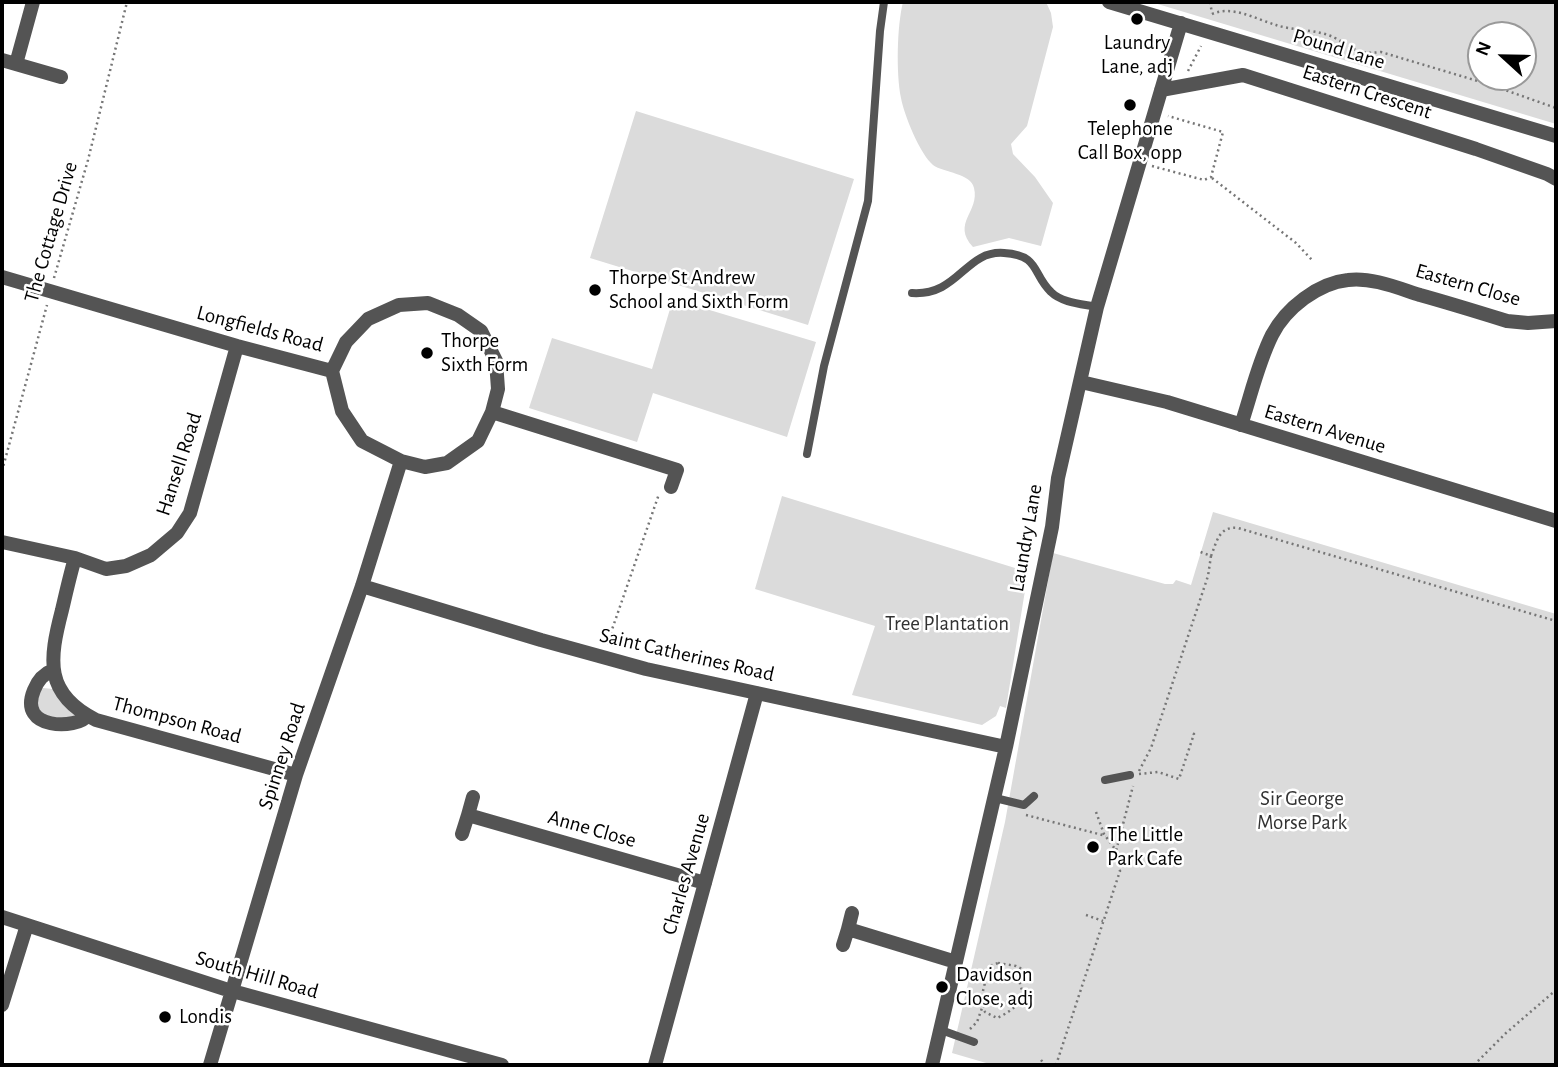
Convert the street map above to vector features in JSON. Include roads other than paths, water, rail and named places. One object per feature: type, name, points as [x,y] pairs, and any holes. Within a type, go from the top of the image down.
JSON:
[{"type":"street","points":[[33,2],[9,62],[61,78]]},
{"type":"street","name":"Pound Lane","points":[[1109,2],[1556,136]]},
{"type":"street","name":"Laundry Lane","points":[[932,1065],[995,798],[1052,527],[1058,478],[1097,307],[1181,23]]},
{"type":"street","name":"Eastern Crescent","points":[[1161,90],[1243,75],[1476,149],[1547,174],[1556,180]]},
{"type":"street","name":"Longfields Road","points":[[2,277],[332,371],[342,411],[362,442],[401,461],[425,467],[447,463],[478,441],[492,412]]},
{"type":"street","name":"Eastern Close","points":[[1241,425],[1264,352],[1274,332],[1286,316],[1309,295],[1330,285],[1348,280],[1382,283],[1507,321],[1556,321]]},
{"type":"street","points":[[332,371],[346,342],[368,319],[399,305],[428,303],[458,315],[481,331],[496,361],[498,389],[492,412],[682,465],[665,490]]},
{"type":"street","name":"Hansell Road","points":[[2,542],[75,558],[106,569],[126,566],[151,555],[177,534],[190,513],[237,346]]},
{"type":"street","name":"Eastern Avenue","points":[[1081,382],[1167,402],[1556,521]]},
{"type":"street","name":"Spinney Road","points":[[209,1065],[296,775],[362,586],[401,461]]},
{"type":"street","points":[[53,670],[53,645],[75,558]]},
{"type":"street","name":"Saint Catherines Road","points":[[362,586],[603,657],[708,683],[1006,747]]},
{"type":"street","name":"Thompson Road","points":[[88,716],[77,724],[41,721],[33,715],[30,707],[40,678],[53,670],[56,682],[66,698],[88,716],[112,725],[296,775]]},
{"type":"street","name":"Charles Avenue","points":[[655,1065],[757,693]]},
{"type":"street","points":[[462,835],[473,797]]},
{"type":"street","name":"Anne Close","points":[[468,815],[705,883]]},
{"type":"street","points":[[843,945],[852,913]]},
{"type":"street","name":"South Hill Road","points":[[2,917],[231,991],[502,1065]]},
{"type":"street","points":[[2,1005],[27,925]]},
{"type":"street","points":[[848,929],[956,962]]},
{"type":"lane","points":[[807,454],[824,366],[869,196],[884,2]]},
{"type":"lane","points":[[912,293],[935,292],[972,263],[988,255],[1002,253],[1017,255],[1030,262],[1051,292],[1063,300],[1097,307]]},
{"type":"lane","points":[[1105,780],[1133,775]]},
{"type":"lane","points":[[995,798],[1024,805],[1034,796]]},
{"type":"lane","points":[[941,1030],[974,1041]]},
{"type":"place","name":"Laundry Lane, adj","points":[[1137,19]]},
{"type":"place","name":"Telephone Call Box, opp","points":[[1130,105]]},
{"type":"place","name":"Thorpe St Andrew School and Sixth Form","points":[[595,290]]},
{"type":"place","name":"Thorpe Sixth Form","points":[[427,353]]},
{"type":"place","name":"The Little Park Cafe","points":[[1093,847]]},
{"type":"place","name":"Davidson Close, adj","points":[[942,987]]},
{"type":"place","name":"Londis","points":[[165,1017]]},
{"type":"park label","name":"Tree Plantation","points":[[947,624]]},
{"type":"park label","name":"Sir George Morse Park","points":[[1302,811]]}]
